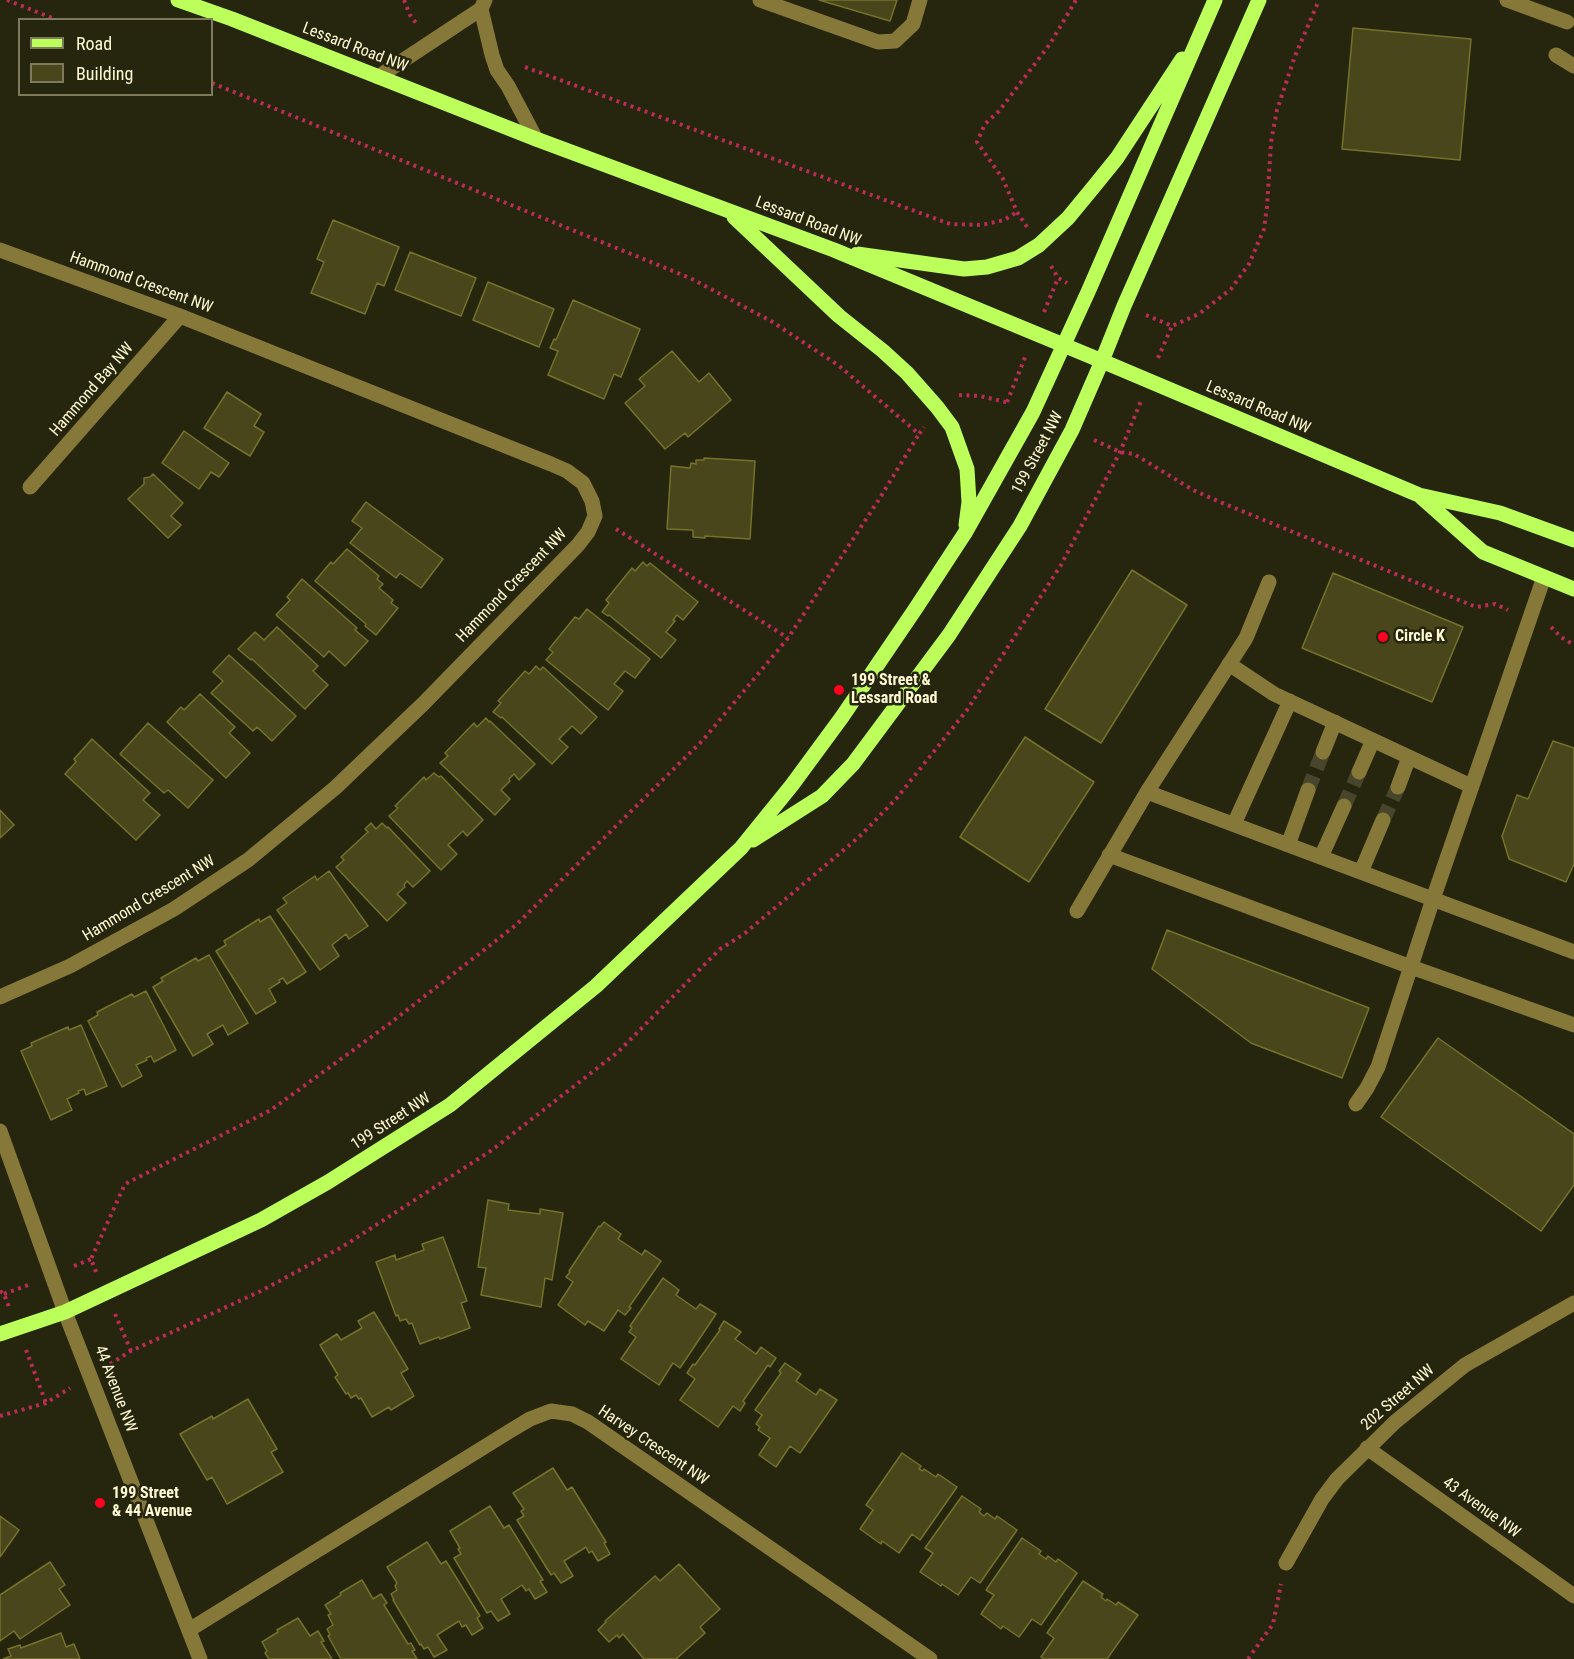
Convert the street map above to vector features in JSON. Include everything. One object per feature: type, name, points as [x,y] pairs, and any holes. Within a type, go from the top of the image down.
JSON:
[{"type":"main road","name":"Lessard Road NW","points":[[178,0],[536,139],[834,250],[1419,495],[1500,513],[1574,540]]},
{"type":"main road","name":"199 Street NW","points":[[0,1334],[65,1312],[261,1220],[328,1182],[450,1104],[596,986],[741,848],[792,785],[842,717],[916,608],[965,533],[1033,412],[1065,345],[1215,0]]},
{"type":"main road","name":"199 Street NW","points":[[741,848],[822,796],[852,764],[949,635],[1014,535],[1072,430],[1259,0]]},
{"type":"main road","points":[[834,250],[964,269],[987,267],[1018,258],[1039,245],[1068,218],[1117,158],[1205,24]]},
{"type":"main road","points":[[727,211],[839,316],[891,358],[938,407],[952,427],[967,468],[969,502],[965,533]]},
{"type":"main road","name":"Lessard Road NW","points":[[1419,495],[1483,552],[1574,589]]},
{"type":"street","points":[[760,0],[878,42],[895,41],[913,24],[920,0]]},
{"type":"street","points":[[1507,0],[1567,22]]},
{"type":"street","points":[[378,76],[441,36],[483,4],[497,70],[536,139]]},
{"type":"street","points":[[1556,55],[1574,66]]},
{"type":"street","name":"Hammond Crescent NW","points":[[0,250],[180,316],[567,471],[583,483],[592,501],[595,516],[588,532],[578,545],[423,704],[335,788],[257,853],[174,909],[70,966],[0,997]]},
{"type":"street","name":"Hammond Bay NW","points":[[30,488],[180,316]]},
{"type":"street","points":[[1356,1104],[1378,1067],[1471,786],[1544,577]]},
{"type":"street","points":[[1077,911],[1147,792],[1246,638],[1269,582]]},
{"type":"street","points":[[1229,664],[1274,694],[1471,786]]},
{"type":"street","points":[[1234,824],[1290,701]]},
{"type":"street","points":[[1323,752],[1335,722]]},
{"type":"street","points":[[1359,772],[1373,740]]},
{"type":"street","points":[[1398,787],[1409,757]]},
{"type":"street","points":[[1288,845],[1308,790]]},
{"type":"street","points":[[1147,792],[1574,952]]},
{"type":"street","points":[[1321,857],[1344,806]]},
{"type":"street","points":[[1361,872],[1383,820]]},
{"type":"street","points":[[1109,855],[1574,1025]]},
{"type":"street","name":"44 Avenue NW","points":[[0,1131],[65,1312],[200,1659]]},
{"type":"street","name":"202 Street NW","points":[[1286,1563],[1322,1499],[1367,1448],[1395,1422],[1465,1365],[1574,1303]]},
{"type":"street","name":"Harvey Crescent NW","points":[[189,1630],[510,1431],[530,1419],[551,1411],[572,1414],[588,1422],[930,1659]]},
{"type":"street","name":"43 Avenue NW","points":[[1367,1448],[1574,1596]]},
{"type":"path","points":[[7,0],[52,18]]},
{"type":"path","points":[[404,0],[410,15],[418,25],[441,36]]},
{"type":"path","points":[[1058,278],[1017,212],[1004,179],[977,142],[985,124],[999,111],[1050,44],[1076,0]]},
{"type":"path","points":[[1172,326],[1199,314],[1231,289],[1258,247],[1264,229],[1270,142],[1277,110],[1295,56],[1319,0]]},
{"type":"path","points":[[492,55],[950,224],[981,225],[1004,220],[1017,212]]},
{"type":"path","points":[[213,83],[690,278],[771,321],[822,354],[919,434]]},
{"type":"path","points":[[1007,402],[962,394],[948,398],[938,407],[788,638],[703,740],[516,925],[390,1024],[271,1110],[125,1185],[91,1258],[131,1351],[261,1291],[342,1247],[492,1150],[618,1052],[720,949],[744,934],[859,837],[896,799],[967,710],[1061,565],[1120,452],[1134,454],[1193,490],[1444,594],[1476,607],[1495,604],[1553,628],[1561,637],[1574,645]]},
{"type":"path","points":[[595,516],[788,638]]},
{"type":"path","points":[[0,1416],[46,1403]]},
{"type":"path","points":[[1248,1659],[1273,1624],[1286,1563]]},
{"type":"building","points":[[819,0],[897,0],[890,21]]},
{"type":"building","points":[[1353,28],[1471,39],[1460,160],[1342,149]]},
{"type":"building","points":[[333,220],[399,247],[384,286],[377,283],[365,314],[311,293],[324,262],[317,259]]},
{"type":"building","points":[[410,252],[476,278],[461,316],[395,290]]},
{"type":"building","points":[[488,282],[554,309],[539,347],[473,320]]},
{"type":"building","points":[[573,300],[640,329],[621,377],[614,374],[604,399],[548,375],[558,351],[550,348],[554,339],[556,340]]},
{"type":"building","points":[[672,351],[699,382],[709,373],[731,400],[688,437],[685,433],[665,449],[625,403],[645,386],[639,379]]},
{"type":"building","points":[[227,392],[261,414],[254,426],[264,432],[250,456],[204,428]]},
{"type":"building","points":[[184,431],[229,463],[219,477],[211,472],[199,489],[162,463]]},
{"type":"building","points":[[704,458],[755,461],[750,539],[693,537],[693,530],[667,529],[671,466],[690,468],[691,463],[696,464],[696,460],[704,460]]},
{"type":"building","points":[[153,474],[183,503],[171,516],[181,525],[168,538],[128,499],[144,484],[144,478]]},
{"type":"building","points":[[366,502],[443,559],[421,588],[400,573],[396,578],[350,543],[362,528],[352,521]]},
{"type":"building","points":[[347,549],[379,576],[377,579],[383,584],[379,588],[393,600],[391,603],[398,608],[376,635],[315,581],[331,562],[333,564]]},
{"type":"building","points":[[643,562],[647,566],[650,563],[698,602],[683,620],[677,615],[673,620],[675,621],[666,632],[676,640],[661,658],[609,615],[602,612],[609,603],[606,600],[632,568],[635,571]]},
{"type":"building","points":[[1132,570],[1187,605],[1101,743],[1045,709]]},
{"type":"building","name":"Circle K","points":[[1333,573],[1463,627],[1432,702],[1302,648]]},
{"type":"building","points":[[302,579],[357,628],[355,630],[368,641],[345,666],[329,651],[324,657],[276,615],[290,600],[287,597]]},
{"type":"building","points":[[587,609],[650,659],[635,678],[625,671],[614,684],[623,691],[608,710],[546,660],[553,652],[549,649],[575,617],[579,619]]},
{"type":"building","points":[[277,627],[318,666],[313,671],[328,685],[305,709],[252,659],[238,649],[255,632],[264,640]]},
{"type":"building","points":[[229,655],[296,716],[272,741],[257,727],[253,731],[211,693],[223,681],[213,672]]},
{"type":"building","points":[[536,666],[540,670],[543,667],[597,717],[581,734],[572,726],[559,739],[568,747],[552,764],[502,717],[493,712],[501,703],[498,701],[525,671],[529,674]]},
{"type":"building","points":[[200,694],[235,727],[229,733],[250,753],[226,778],[167,722],[181,707],[184,710]]},
{"type":"building","points":[[486,718],[535,764],[519,780],[514,774],[509,779],[510,781],[501,790],[510,799],[495,815],[440,763],[448,756],[445,753],[474,723],[477,727]]},
{"type":"building","points":[[148,723],[213,780],[188,808],[168,790],[164,793],[120,754]]},
{"type":"building","points":[[1025,737],[1094,782],[1029,882],[960,837]]},
{"type":"building","points":[[92,739],[150,793],[143,800],[160,815],[136,840],[65,774],[76,762],[74,759]]},
{"type":"building","points":[[1553,741],[1574,748],[1574,864],[1566,882],[1509,859],[1502,836],[1517,795],[1528,799]]},
{"type":"building","points":[[434,773],[441,776],[483,820],[467,836],[463,831],[448,845],[457,854],[441,870],[389,816],[398,808],[395,806],[424,777],[426,780]]},
{"type":"building","points":[[0,810],[14,825],[0,838]]},
{"type":"building","points":[[371,823],[376,829],[382,823],[388,827],[430,871],[413,887],[407,881],[405,887],[397,894],[406,903],[387,921],[336,867],[344,860],[341,857],[368,832],[365,829]]},
{"type":"building","points":[[329,871],[368,926],[349,939],[346,934],[332,945],[339,956],[320,970],[277,910],[287,903],[283,898],[315,876],[317,880]]},
{"type":"building","points":[[270,916],[306,972],[287,984],[283,978],[279,980],[280,982],[269,989],[276,1002],[256,1014],[216,951],[226,945],[224,941],[259,919],[260,922]]},
{"type":"building","points":[[1167,930],[1369,1008],[1342,1078],[1251,1043],[1152,969]]},
{"type":"building","points":[[209,955],[248,1023],[228,1035],[223,1025],[207,1034],[213,1044],[193,1056],[153,987],[163,981],[161,978],[196,958],[198,961]]},
{"type":"building","points":[[146,991],[176,1050],[154,1062],[151,1056],[146,1058],[147,1060],[136,1065],[142,1076],[122,1087],[88,1021],[98,1015],[97,1012],[132,994],[134,997]]},
{"type":"building","points":[[81,1025],[107,1086],[86,1095],[84,1089],[78,1091],[79,1093],[67,1099],[72,1110],[51,1120],[21,1051],[32,1046],[31,1043],[68,1027],[69,1030]]},
{"type":"building","points":[[1438,1038],[1574,1134],[1574,1185],[1541,1231],[1381,1117]]},
{"type":"building","points":[[488,1200],[509,1204],[508,1210],[540,1214],[540,1209],[563,1213],[552,1280],[545,1278],[541,1307],[481,1295],[486,1268],[478,1267]]},
{"type":"building","points":[[604,1222],[621,1234],[618,1239],[642,1255],[645,1250],[661,1261],[629,1307],[631,1308],[625,1315],[618,1310],[604,1331],[588,1321],[585,1325],[558,1305],[573,1282],[566,1277],[569,1271]]},
{"type":"building","points":[[443,1237],[467,1301],[461,1303],[470,1328],[420,1344],[412,1323],[409,1324],[406,1319],[400,1321],[398,1315],[396,1316],[376,1262],[395,1255],[396,1260],[424,1250],[422,1244]]},
{"type":"building","points":[[663,1278],[679,1290],[676,1295],[696,1309],[700,1304],[716,1314],[680,1368],[673,1363],[659,1385],[621,1359],[636,1337],[629,1332],[632,1328],[630,1326]]},
{"type":"building","points":[[374,1312],[408,1369],[401,1373],[414,1396],[391,1410],[389,1407],[372,1417],[361,1398],[359,1399],[356,1395],[351,1398],[348,1393],[346,1394],[335,1377],[338,1375],[320,1345],[337,1334],[341,1340],[362,1328],[358,1321]]},
{"type":"building","points":[[724,1321],[741,1332],[735,1339],[756,1354],[761,1347],[776,1358],[770,1367],[768,1365],[743,1401],[745,1403],[740,1411],[733,1406],[718,1427],[680,1400],[695,1379],[687,1373],[720,1330]]},
{"type":"building","points":[[785,1363],[801,1374],[796,1381],[816,1395],[820,1389],[837,1400],[800,1453],[790,1446],[776,1467],[759,1455],[770,1438],[758,1430],[760,1427],[756,1424],[762,1415],[755,1410],[781,1373],[779,1371]]},
{"type":"building","points":[[248,1399],[277,1449],[271,1452],[283,1472],[227,1504],[212,1477],[207,1480],[180,1434]]},
{"type":"building","points":[[902,1453],[921,1466],[919,1469],[923,1471],[924,1469],[936,1477],[938,1474],[957,1487],[920,1540],[912,1534],[899,1553],[860,1529],[873,1510],[866,1505]]},
{"type":"building","points":[[553,1468],[567,1490],[572,1487],[606,1542],[604,1543],[610,1554],[598,1561],[592,1551],[589,1553],[586,1547],[564,1561],[573,1576],[561,1583],[554,1573],[551,1575],[517,1520],[524,1516],[521,1511],[524,1509],[513,1493]]},
{"type":"building","points":[[962,1496],[981,1509],[979,1512],[984,1516],[987,1513],[995,1519],[997,1516],[1017,1530],[980,1583],[971,1577],[958,1595],[920,1572],[933,1553],[925,1548]]},
{"type":"building","points":[[490,1506],[504,1528],[509,1525],[543,1580],[540,1581],[547,1592],[535,1599],[529,1589],[526,1591],[522,1585],[501,1599],[510,1614],[498,1621],[491,1611],[487,1613],[454,1558],[461,1554],[450,1531]]},
{"type":"building","points":[[0,1516],[19,1530],[0,1557]]},
{"type":"building","points":[[1022,1538],[1041,1551],[1039,1554],[1046,1559],[1048,1556],[1056,1562],[1058,1559],[1077,1573],[1041,1625],[1032,1619],[1019,1637],[1003,1626],[1001,1629],[981,1614],[994,1595],[986,1590]]},
{"type":"building","points":[[427,1542],[441,1564],[446,1561],[480,1616],[477,1618],[483,1628],[472,1635],[466,1625],[462,1627],[459,1621],[437,1635],[447,1650],[434,1657],[428,1647],[424,1649],[420,1645],[393,1600],[391,1594],[397,1590],[395,1586],[397,1583],[387,1567]]},
{"type":"building","points":[[50,1562],[65,1585],[59,1589],[70,1605],[20,1639],[14,1631],[0,1641],[0,1595]]},
{"type":"building","points":[[679,1564],[720,1609],[700,1627],[705,1633],[676,1659],[644,1659],[623,1634],[619,1638],[617,1635],[609,1642],[598,1630],[605,1621],[655,1576],[660,1581]]},
{"type":"building","points":[[362,1580],[373,1599],[381,1594],[387,1603],[384,1605],[408,1644],[411,1643],[415,1650],[412,1651],[417,1659],[341,1659],[328,1636],[330,1635],[327,1629],[333,1625],[328,1615],[331,1614],[325,1605]]},
{"type":"building","points":[[1083,1581],[1103,1594],[1101,1597],[1106,1601],[1107,1599],[1116,1605],[1118,1602],[1138,1615],[1107,1659],[1044,1659],[1041,1657],[1054,1638],[1047,1633]]},
{"type":"building","points":[[298,1618],[310,1636],[318,1631],[324,1641],[321,1642],[332,1659],[269,1659],[262,1642]]},
{"type":"building","points":[[61,1633],[66,1647],[74,1644],[80,1659],[3,1659],[11,1656],[8,1649],[20,1645],[21,1648]]},
{"type":"tunnel","points":[[1308,790],[1323,752]]},
{"type":"tunnel","points":[[1344,806],[1359,772]]},
{"type":"tunnel","points":[[1383,820],[1398,787]]},
{"type":"place","name":"Circle K","points":[[1383,637]]},
{"type":"place","name":"199 Street & Lessard Road","points":[[839,690]]},
{"type":"place","name":"199 Street & 44 Avenue","points":[[100,1503]]}]
